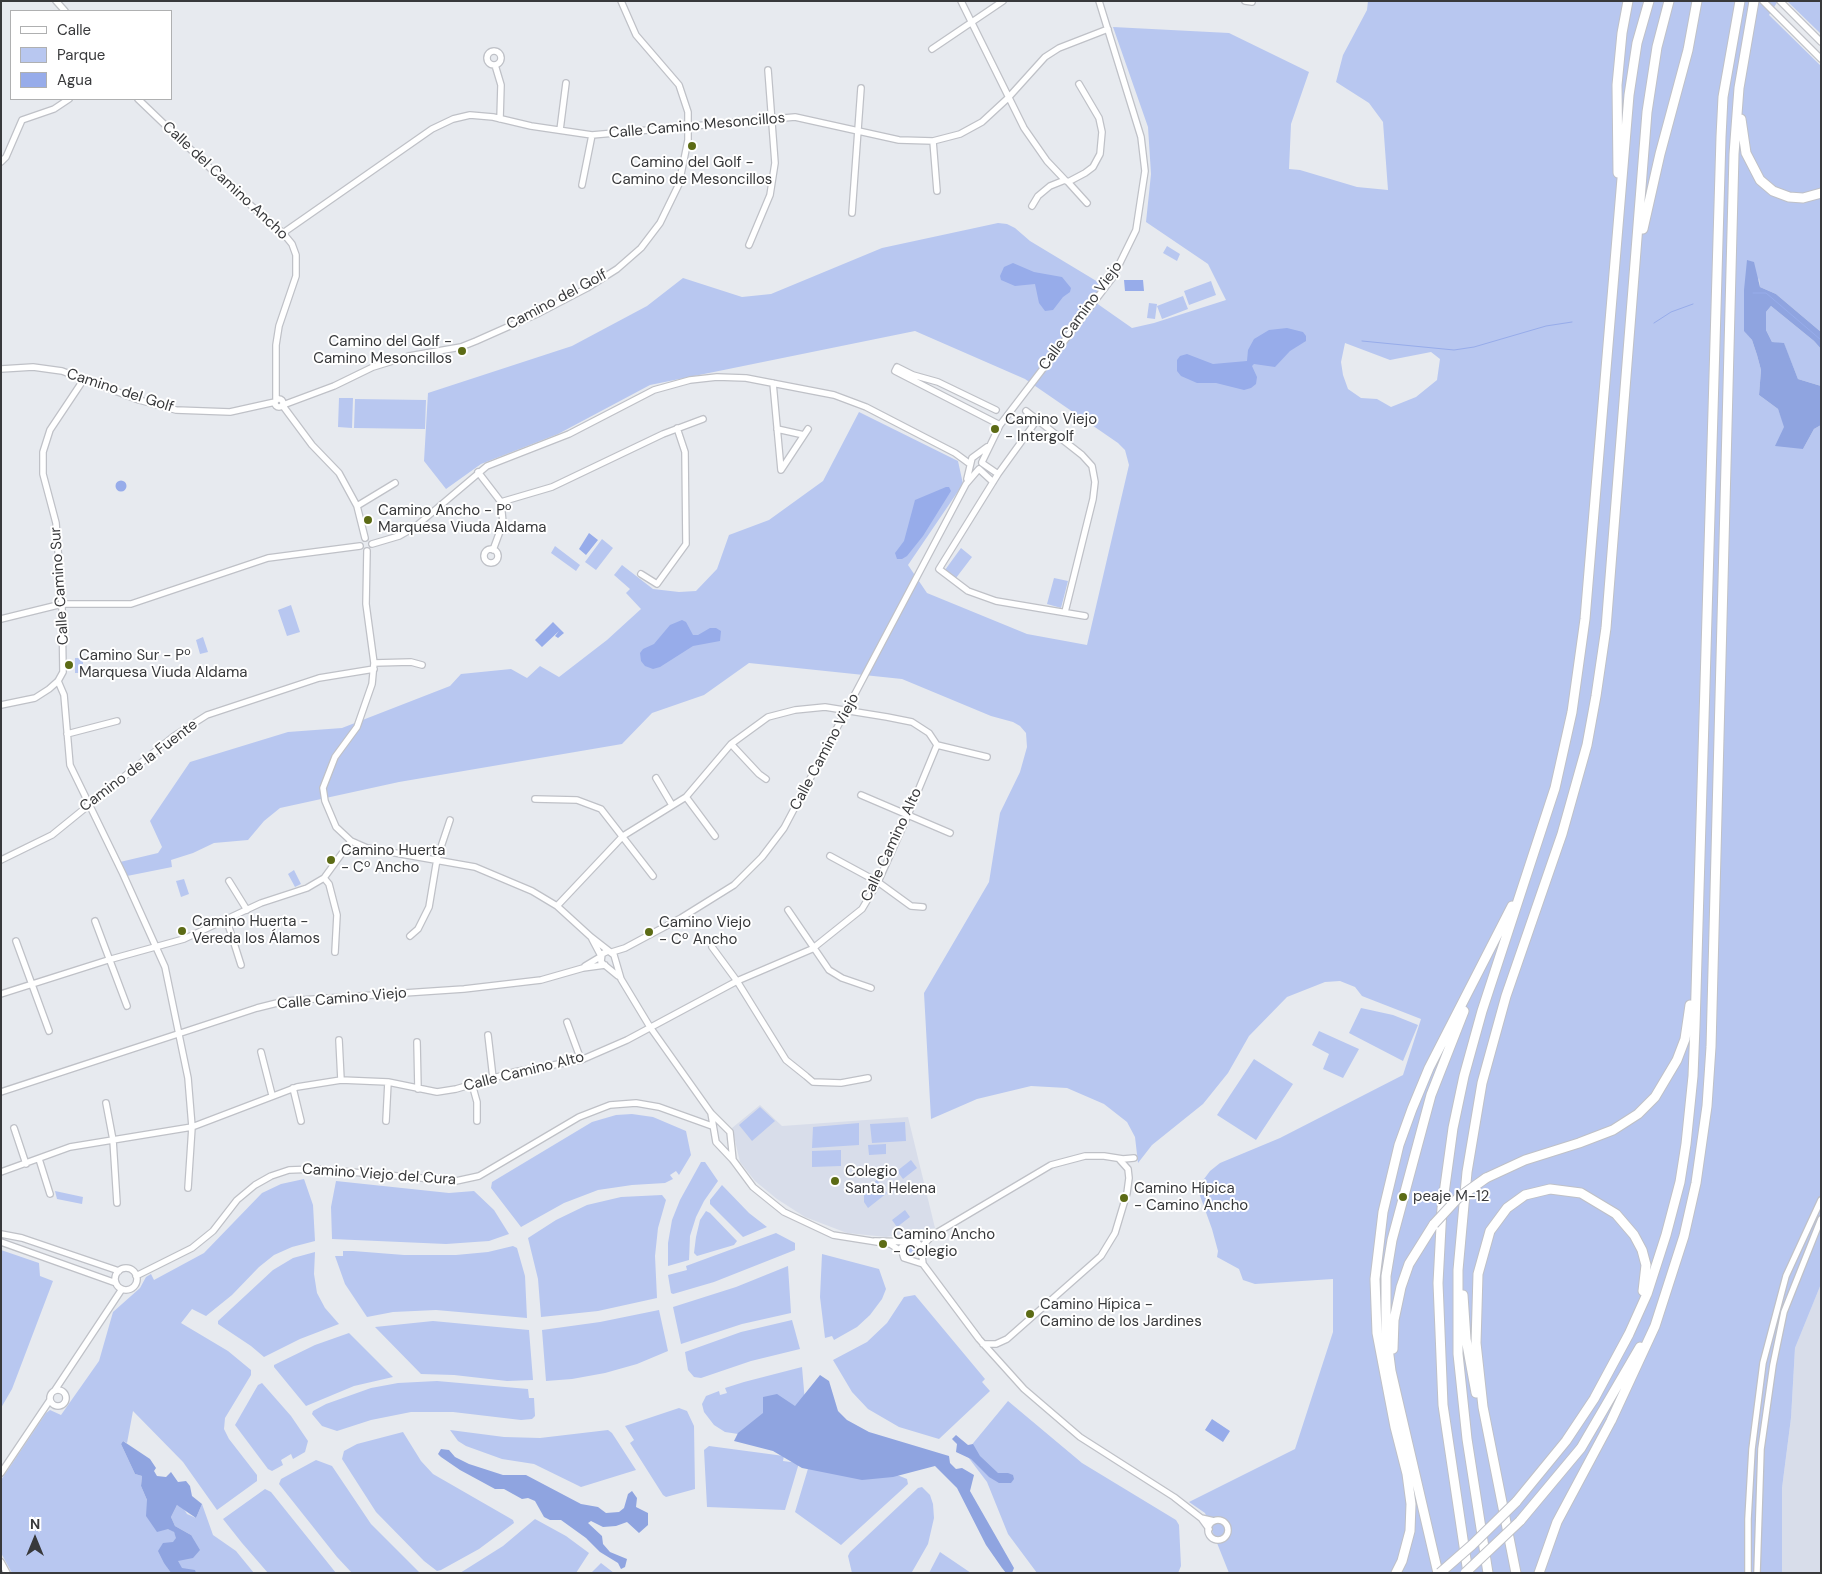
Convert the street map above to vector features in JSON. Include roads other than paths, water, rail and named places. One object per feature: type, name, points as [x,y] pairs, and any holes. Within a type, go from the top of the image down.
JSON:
[{"type":"highway","points":[[1620,200],[1616,102],[1622,33],[1628,1]]},
{"type":"highway","points":[[1466,1573],[1442,1397],[1438,1283],[1442,1208],[1453,1128],[1464,1076],[1482,1011],[1556,788],[1567,741],[1584,628],[1633,66],[1641,24],[1649,1]]},
{"type":"highway","points":[[1488,1573],[1467,1439],[1458,1354],[1458,1270],[1467,1172],[1482,1083],[1506,996],[1562,834],[1587,745],[1594,706],[1606,628],[1647,112],[1657,47],[1669,1]]},
{"type":"highway","points":[[1635,279],[1645,218],[1686,56],[1697,1]]},
{"type":"highway","points":[[1481,968],[1431,1095],[1390,1248],[1386,1276],[1386,1332],[1391,1371],[1439,1573],[1472,1545],[1516,1502],[1566,1441],[1584,1413],[1629,1334],[1647,1294],[1666,1235],[1680,1182],[1693,1076],[1720,137],[1723,97],[1740,1]]},
{"type":"highway","points":[[1755,1],[1742,103],[1741,122],[1746,153],[1756,174],[1773,191],[1797,198],[1821,193]]},
{"type":"highway","points":[[1539,1573],[1557,1522],[1637,1368],[1669,1286],[1684,1236],[1696,1183],[1708,1106],[1734,154],[1739,88],[1755,1]]},
{"type":"highway","points":[[1402,1415],[1394,1359],[1394,1320],[1409,1264],[1434,1224],[1458,1198],[1486,1178],[1525,1160],[1580,1143],[1612,1130],[1638,1114],[1655,1097],[1666,1079],[1685,1039],[1689,1016],[1696,848],[1701,815]]},
{"type":"highway","points":[[1396,1573],[1402,1561],[1410,1531],[1411,1504],[1407,1474],[1393,1418],[1378,1333],[1375,1279],[1379,1240],[1400,1145],[1412,1109],[1429,1068],[1511,909],[1537,846]]},
{"type":"highway","points":[[1516,1573],[1480,1384],[1475,1313],[1478,1274],[1483,1249],[1490,1231],[1506,1208],[1532,1192],[1563,1189],[1581,1193],[1599,1202],[1622,1220],[1638,1241],[1646,1265],[1643,1290],[1629,1334]]},
{"type":"highway","points":[[1464,1205],[1462,1270],[1466,1339],[1482,1422],[1501,1495]]},
{"type":"highway","points":[[1466,1573],[1520,1521],[1581,1448],[1632,1363],[1669,1286]]},
{"type":"street","name":"Camino del Golf","points":[[1,369],[44,368],[84,379],[139,400],[176,410],[230,412],[279,403],[334,386],[373,367],[409,356],[461,347],[540,313],[617,269],[640,248],[660,223],[679,184],[689,127],[686,100],[679,86],[636,35],[621,1]]},
{"type":"street","points":[[961,1],[1008,98],[1036,145],[1087,202]]},
{"type":"street","points":[[932,49],[1003,1]]},
{"type":"street","name":"Calle Camino Viejo","points":[[612,956],[734,885],[762,857],[784,828],[966,484],[980,466],[988,445],[1000,425],[1113,277],[1136,230],[1145,171],[1141,137],[1099,1]]},
{"type":"street","points":[[1246,1],[1252,2]]},
{"type":"street","points":[[1763,1],[1821,59]]},
{"type":"street","points":[[1780,1],[1821,42]]},
{"type":"street","name":"Calle Camino Mesoncillos","points":[[283,233],[432,129],[453,119],[470,116],[500,119],[592,135],[773,119],[807,118],[857,132],[899,140],[933,141],[960,134],[974,127],[994,112],[1045,57],[1072,42],[1108,29]]},
{"type":"street","points":[[495,65],[501,85],[500,119]]},
{"type":"street","points":[[749,245],[770,196],[773,178],[775,148],[768,70]]},
{"type":"street","points":[[560,130],[566,83]]},
{"type":"street","points":[[1032,206],[1044,191],[1093,167],[1100,154],[1102,132],[1099,118],[1078,84]]},
{"type":"street","points":[[852,213],[861,88]]},
{"type":"street","points":[[1,162],[6,157],[22,120],[34,118],[54,109],[68,100]]},
{"type":"street","name":"Calle del Camino Ancho","points":[[139,100],[233,190],[283,233],[292,244],[297,268],[294,286],[279,326],[276,345],[279,403]]},
{"type":"street","points":[[582,185],[592,135]]},
{"type":"street","points":[[933,141],[937,191]]},
{"type":"street","points":[[996,410],[944,384],[913,375],[898,367],[895,371],[1000,425]]},
{"type":"street","points":[[733,1160],[730,1132],[723,1128],[709,1110],[650,1027],[621,979],[612,956],[557,906],[507,879],[475,867],[437,859],[389,853],[351,841],[336,827],[324,801],[323,788],[335,757],[357,727],[369,699],[374,666],[366,604],[367,551],[372,544],[399,536],[415,527],[478,472],[488,466],[569,434],[654,390],[690,380],[717,377],[746,378],[834,395],[866,407],[998,474]]},
{"type":"street","name":"Calle Camino Sur","points":[[58,681],[64,665],[62,604],[56,522],[43,474],[43,452],[50,430],[84,379]]},
{"type":"street","points":[[773,383],[781,470]]},
{"type":"street","points":[[279,403],[312,445],[339,473],[357,506],[365,538]]},
{"type":"street","points":[[1026,411],[1092,466],[1095,482],[1093,499],[1065,612]]},
{"type":"street","points":[[501,502],[552,487],[677,428],[703,418]]},
{"type":"street","points":[[1038,420],[998,474],[939,569],[968,591],[996,601],[1085,616]]},
{"type":"street","points":[[641,574],[657,584],[686,544],[685,452],[677,428]]},
{"type":"street","points":[[777,429],[804,435]]},
{"type":"street","points":[[776,476],[808,429]]},
{"type":"street","name":"Calle Camino Viejo","points":[[966,484],[971,461],[988,445]]},
{"type":"street","points":[[971,461],[979,457],[980,466],[993,482]]},
{"type":"street","points":[[478,472],[501,502],[503,523],[493,550]]},
{"type":"street","points":[[357,506],[396,483]]},
{"type":"street","points":[[360,546],[360,542],[365,538]]},
{"type":"street","points":[[365,538],[370,540],[372,544]]},
{"type":"street","points":[[1,619],[62,604],[131,604],[268,558],[360,546],[367,551]]},
{"type":"street","name":"Camino de la Fuente","points":[[1,860],[52,835],[174,736],[207,715],[262,695],[319,678],[374,666],[410,662],[422,665]]},
{"type":"street","points":[[1,705],[35,698],[58,681],[64,695],[70,765],[165,967],[188,1078],[192,1127],[188,1188]]},
{"type":"street","points":[[557,906],[623,836],[686,797],[731,744],[768,718],[795,710],[825,708],[912,722],[929,734],[937,744],[987,757]]},
{"type":"street","points":[[67,734],[116,721]]},
{"type":"street","points":[[731,744],[759,774],[766,778]]},
{"type":"street","name":"Calle Camino Alto","points":[[1,1172],[77,1145],[192,1127],[293,1088],[341,1080],[388,1082],[418,1090],[437,1092],[514,1072],[581,1060],[627,1040],[736,981],[812,949],[862,909],[878,882],[937,744]]},
{"type":"street","points":[[656,778],[672,806]]},
{"type":"street","points":[[861,795],[950,834]]},
{"type":"street","points":[[686,797],[714,836]]},
{"type":"street","points":[[535,799],[577,800],[602,808],[653,876]]},
{"type":"street","points":[[410,936],[418,929],[429,906],[437,859],[450,820]]},
{"type":"street","points":[[1,994],[108,960],[184,939],[227,921],[247,910],[307,888],[324,878],[351,841]]},
{"type":"street","points":[[830,856],[878,882],[911,906],[922,908]]},
{"type":"street","points":[[324,878],[329,884],[338,915],[335,952]]},
{"type":"street","points":[[229,881],[247,910]]},
{"type":"street","points":[[788,910],[802,928],[812,949],[828,970],[842,978],[871,988]]},
{"type":"street","points":[[95,921],[108,960],[127,1006]]},
{"type":"street","points":[[227,921],[241,965]]},
{"type":"street","points":[[591,937],[606,966],[621,979]]},
{"type":"street","points":[[16,941],[49,1031]]},
{"type":"street","points":[[712,948],[736,981],[786,1060],[813,1082],[841,1083],[868,1078]]},
{"type":"street","points":[[583,968],[600,956],[612,956]]},
{"type":"street","points":[[606,966],[612,956]]},
{"type":"street","name":"Calle Camino Viejo","points":[[1,1092],[257,1008],[284,1002],[464,989],[541,980],[583,968],[606,966]]},
{"type":"street","points":[[567,1022],[581,1060]]},
{"type":"street","points":[[488,1035],[493,1078]]},
{"type":"street","points":[[339,1040],[341,1080]]},
{"type":"street","points":[[417,1042],[418,1090]]},
{"type":"street","points":[[261,1052],[272,1095]]},
{"type":"street","points":[[386,1121],[388,1082]]},
{"type":"street","points":[[472,1084],[477,1102],[478,1121]]},
{"type":"street","points":[[293,1088],[301,1122]]},
{"type":"street","name":"Camino Viejo del Cura","points":[[136,1276],[192,1248],[213,1231],[237,1200],[255,1185],[289,1170],[316,1168],[456,1181],[479,1176],[579,1117],[610,1105],[636,1102],[697,1119],[712,1126]]},
{"type":"street","points":[[106,1103],[114,1140],[117,1203]]},
{"type":"street","points":[[697,1119],[709,1110]]},
{"type":"street","points":[[709,1110],[716,1142],[733,1160],[753,1187],[784,1212],[833,1235],[890,1244],[901,1251],[906,1260],[923,1264]]},
{"type":"street","points":[[14,1128],[26,1164]]},
{"type":"street","points":[[714,1134],[718,1129],[723,1128]]},
{"type":"street","points":[[720,1145],[726,1144],[730,1140]]},
{"type":"street","points":[[914,1261],[933,1235],[1051,1165],[1085,1156],[1104,1156],[1119,1159],[1134,1158],[1128,1170]]},
{"type":"street","points":[[39,1158],[50,1194]]},
{"type":"street","points":[[995,1359],[1001,1343],[1101,1256],[1122,1216],[1129,1178],[1128,1170],[1119,1159]]},
{"type":"street","points":[[1748,1573],[1748,1519],[1752,1449],[1763,1364],[1786,1276],[1821,1200]]},
{"type":"street","points":[[1757,1573],[1761,1449],[1772,1365],[1784,1312],[1821,1219]]},
{"type":"street","points":[[1,1234],[22,1238],[119,1271],[131,1269],[136,1276],[134,1287],[122,1289],[51,1394],[52,1403]]},
{"type":"street","points":[[875,1241],[917,1242],[921,1250],[923,1264],[983,1344],[995,1359],[1036,1400],[1080,1437],[1174,1497],[1201,1518],[1209,1529],[1211,1536],[1215,1539],[1225,1537],[1228,1532],[1226,1525],[1219,1520],[1214,1521],[1201,1518]]},
{"type":"street","points":[[901,1251],[902,1245],[907,1241]]},
{"type":"street","points":[[1,1242],[116,1283],[122,1289]]},
{"type":"street","points":[[116,1283],[115,1279],[119,1271]]},
{"type":"street","points":[[983,1344],[1001,1343]]},
{"type":"street","points":[[1,1473],[42,1412],[52,1403],[63,1404],[65,1394],[63,1386],[64,1377]]},
{"type":"street","points":[[55,1390],[65,1394]]},
{"type":"street","points":[[1209,1529],[1214,1521]]},
{"type":"street","points":[[1,1562],[7,1573]]},
{"type":"water","points":[[1013,263],[1034,272],[1062,277],[1071,288],[1070,292],[1063,297],[1053,310],[1045,311],[1039,303],[1035,284],[1015,286],[1001,280],[1000,276],[1004,267]]},
{"type":"water","points":[[1124,280],[1143,280],[1144,291],[1125,291]]},
{"type":"water","points":[[1287,328],[1303,332],[1306,336],[1306,341],[1290,351],[1275,367],[1254,364],[1252,366],[1257,377],[1256,384],[1251,388],[1244,390],[1216,383],[1197,383],[1181,376],[1177,371],[1177,360],[1180,356],[1187,354],[1213,364],[1247,361],[1248,350],[1254,339],[1269,330]]},
{"type":"water","points":[[121,480],[127,486],[121,492],[115,486]]},
{"type":"water","points":[[949,487],[951,491],[923,536],[907,556],[897,559],[895,553],[904,541],[915,500]]},
{"type":"water","points":[[589,533],[598,540],[586,555],[579,549]]},
{"type":"water","points":[[682,620],[686,622],[693,635],[698,635],[710,628],[716,628],[721,631],[720,641],[693,646],[660,667],[653,669],[645,666],[641,661],[640,653],[643,649],[654,644],[670,625]]},
{"type":"water","points":[[553,622],[564,633],[558,638],[555,636],[559,631],[542,647],[535,640]]},
{"type":"water","points":[[1212,1419],[1230,1431],[1223,1442],[1205,1430]]},
{"type":"waterway","points":[[1753,293],[1766,293],[1821,340]]},
{"type":"waterway","points":[[1654,323],[1671,312],[1693,304]]},
{"type":"waterway","points":[[1362,341],[1454,350],[1474,347],[1546,326],[1572,322]]},
{"type":"place","name":"Camino del Golf - Camino de Mesoncillos","points":[[692,146]]},
{"type":"place","name":"Camino del Golf - Camino Mesoncillos","points":[[462,351]]},
{"type":"place","name":"Camino Viejo - Intergolf","points":[[995,429]]},
{"type":"place","name":"Camino Ancho - Pº Marquesa Viuda Aldama","points":[[368,520]]},
{"type":"place","name":"Camino Sur - Pº Marquesa Viuda Aldama","points":[[69,665]]},
{"type":"place","name":"Camino Huerta - Cº Ancho","points":[[331,860]]},
{"type":"place","name":"Camino Huerta - Vereda los Álamos","points":[[182,931]]},
{"type":"place","name":"Camino Viejo - Cº Ancho","points":[[649,932]]},
{"type":"place","name":"Colegio Santa Helena","points":[[835,1181]]},
{"type":"place","name":"peaje M-12","points":[[1403,1197]]},
{"type":"place","name":"Camino Hípica - Camino Ancho","points":[[1124,1198]]},
{"type":"place","name":"Camino Ancho - Colegio","points":[[883,1244]]},
{"type":"place","name":"Camino Hípica - Camino de los Jardines","points":[[1030,1314]]}]
